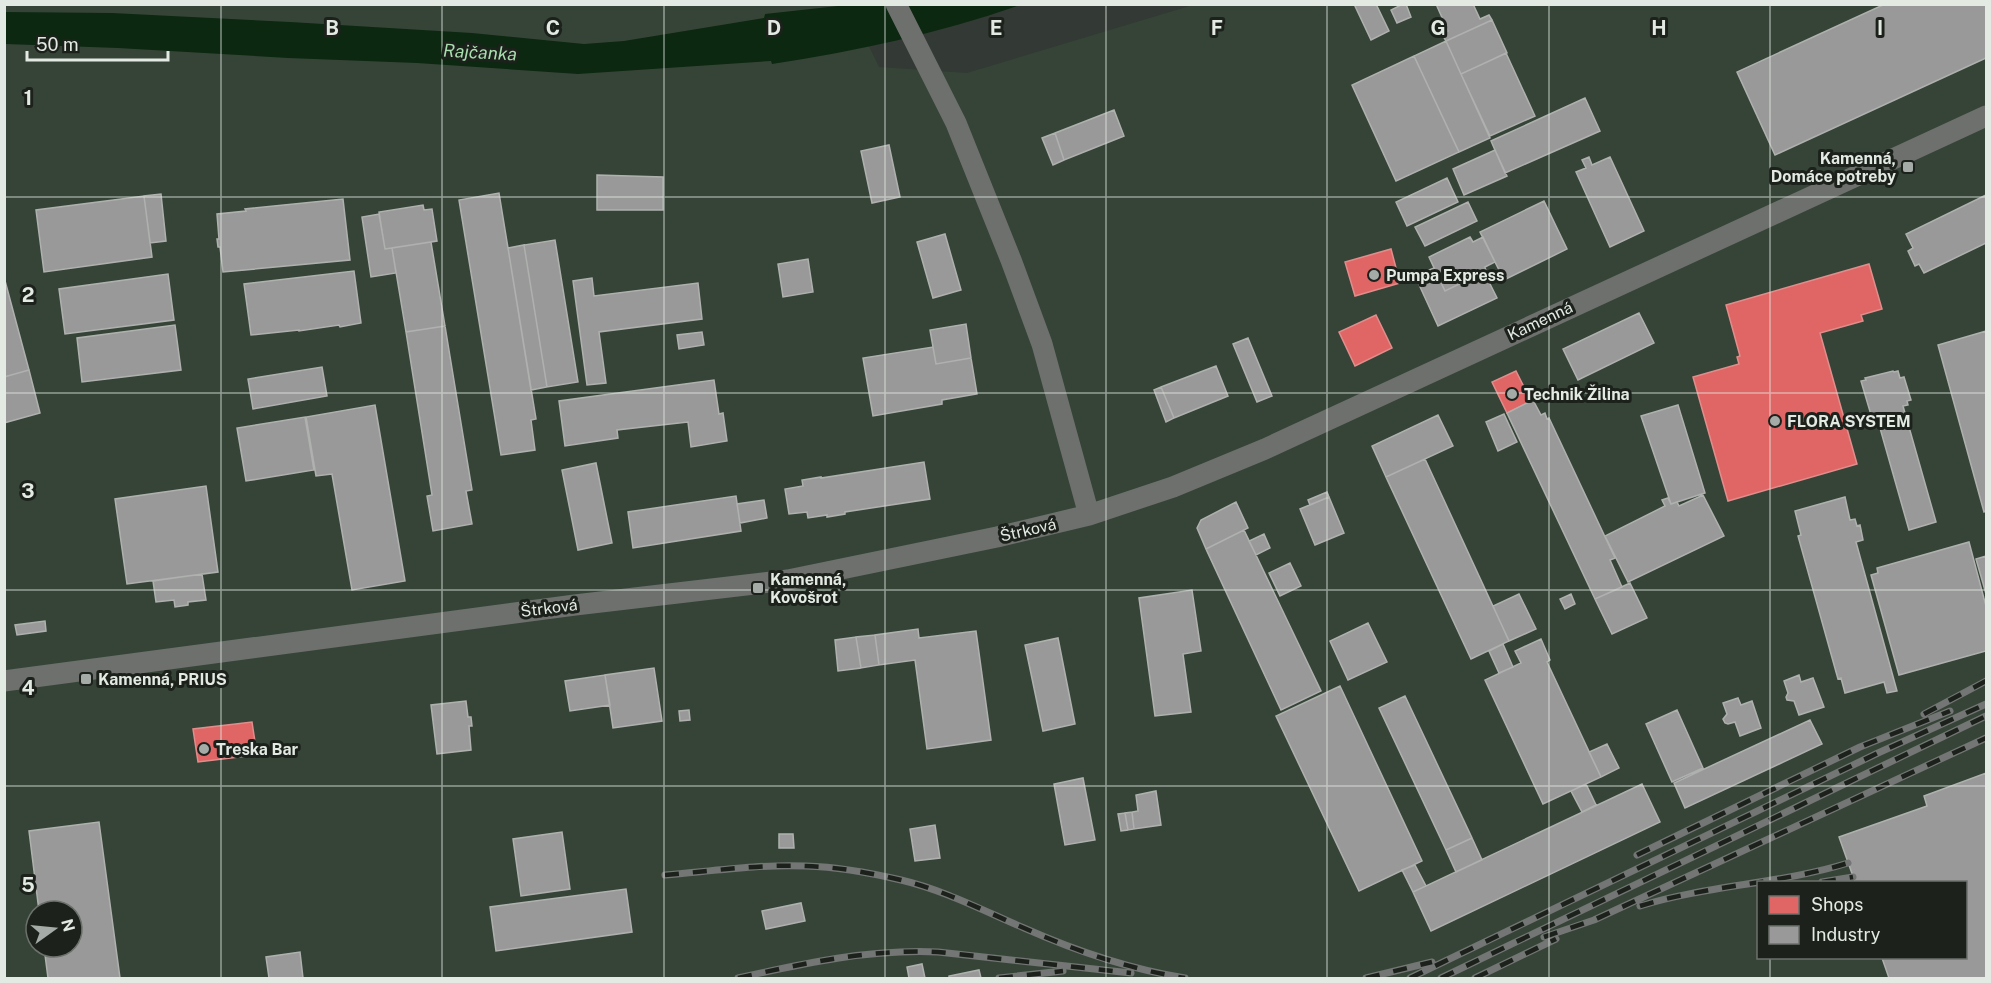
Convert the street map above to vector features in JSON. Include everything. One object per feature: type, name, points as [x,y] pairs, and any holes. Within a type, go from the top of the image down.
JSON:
[{"type":"street","points":[[896,4],[970,155],[1015,271],[1042,344],[1089,515]]},
{"type":"street","name":"Kamenná","points":[[1089,515],[1173,487],[1265,449],[1986,116]]},
{"type":"street","name":"Štrková","points":[[4,681],[575,605],[788,580],[997,537],[1089,515]]},
{"type":"shaded area","points":[[5,5],[849,5],[879,67],[967,73],[1193,5],[1986,5],[1986,978],[5,978]]},
{"type":"water","name":"Rajčanka","points":[[847,5],[1020,5],[898,40],[772,64],[771,61],[578,74],[417,63],[5,44],[5,12],[112,13],[290,22],[472,33],[584,44],[624,41],[764,18],[765,14]]},
{"type":"building: Shops","points":[[1391,249],[1400,283],[1355,296],[1345,262]]},
{"type":"building: Shops","name":"FLORA SYSTEM","points":[[1869,264],[1882,309],[1861,315],[1863,321],[1820,333],[1857,464],[1728,501],[1693,377],[1739,364],[1737,357],[1740,356],[1726,305]]},
{"type":"building: Shops","points":[[1376,315],[1392,348],[1355,366],[1339,332]]},
{"type":"building: Shops","points":[[1516,371],[1531,401],[1507,413],[1492,382]]},
{"type":"building: Shops","points":[[252,722],[257,755],[198,762],[193,729]]},
{"type":"building: Industry","points":[[1354,4],[1376,4],[1389,31],[1371,40]]},
{"type":"building: Industry","points":[[1406,4],[1411,17],[1397,23],[1391,10]]},
{"type":"building: Industry","points":[[1436,4],[1473,4],[1480,19],[1489,15],[1492,20],[1446,41],[1442,34],[1448,31]]},
{"type":"building: Industry","points":[[1885,4],[1986,4],[1986,58],[1775,155],[1737,72]]},
{"type":"building: Industry","points":[[1492,20],[1507,53],[1461,74],[1446,41]]},
{"type":"building: Industry","points":[[1446,41],[1490,138],[1459,152],[1414,56]]},
{"type":"building: Industry","points":[[1506,53],[1535,116],[1490,136],[1461,74]]},
{"type":"building: Industry","points":[[1414,56],[1459,152],[1396,181],[1352,85]]},
{"type":"building: Industry","points":[[1585,98],[1600,131],[1505,173],[1491,141]]},
{"type":"building: Industry","points":[[1114,110],[1124,136],[1064,160],[1055,133]]},
{"type":"building: Industry","points":[[1055,133],[1064,160],[1053,165],[1042,138]]},
{"type":"building: Industry","points":[[889,145],[900,197],[872,203],[861,151]]},
{"type":"building: Industry","points":[[1495,150],[1507,176],[1464,195],[1453,169]]},
{"type":"building: Industry","points":[[1589,157],[1592,165],[1610,157],[1644,231],[1610,247],[1576,172],[1586,168],[1582,160]]},
{"type":"building: Industry","points":[[597,175],[663,177],[663,210],[597,210]]},
{"type":"building: Industry","points":[[1447,178],[1458,202],[1407,226],[1396,202]]},
{"type":"building: Industry","points":[[499,193],[536,419],[531,420],[535,450],[501,455],[459,200]]},
{"type":"building: Industry","points":[[161,194],[166,241],[150,243],[144,196]]},
{"type":"building: Industry","points":[[1986,195],[1986,243],[1924,273],[1919,264],[1915,266],[1908,251],[1913,248],[1906,234]]},
{"type":"building: Industry","points":[[144,196],[152,257],[44,272],[36,210]]},
{"type":"building: Industry","points":[[343,199],[350,260],[223,272],[217,239],[219,239],[217,214]]},
{"type":"building: Industry","points":[[1544,201],[1567,249],[1504,280],[1480,232]]},
{"type":"building: Industry","points":[[1468,202],[1477,221],[1425,246],[1415,227]]},
{"type":"building: Industry","points":[[423,205],[424,210],[432,209],[437,241],[385,249],[379,212]]},
{"type":"building: Industry","points":[[379,214],[385,249],[392,248],[396,273],[371,277],[362,217]]},
{"type":"building: Industry","points":[[945,234],[961,290],[933,298],[917,242]]},
{"type":"building: Industry","points":[[1470,237],[1473,242],[1483,237],[1495,262],[1485,267],[1486,271],[1445,291],[1429,257]]},
{"type":"building: Industry","points":[[555,240],[578,382],[547,387],[524,245]]},
{"type":"building: Industry","points":[[431,242],[445,326],[406,332],[392,248]]},
{"type":"building: Industry","points":[[524,245],[547,387],[531,390],[508,248]]},
{"type":"building: Industry","points":[[808,259],[813,292],[783,297],[778,264]]},
{"type":"building: Industry","points":[[1434,268],[1445,291],[1484,272],[1497,298],[1438,326],[1415,276]]},
{"type":"building: Industry","points":[[354,271],[361,323],[251,335],[244,284]]},
{"type":"building: Industry","points":[[168,274],[174,320],[65,334],[59,289]]},
{"type":"building: Industry","points":[[4,277],[29,370],[4,377]]},
{"type":"building: Industry","points":[[592,278],[594,296],[698,283],[702,319],[599,332],[606,383],[587,385],[573,281]]},
{"type":"building: Industry","points":[[1639,313],[1654,343],[1578,380],[1563,349]]},
{"type":"building: Industry","points":[[966,324],[971,358],[936,364],[930,330]]},
{"type":"building: Industry","points":[[175,325],[181,370],[82,382],[77,338]]},
{"type":"building: Industry","points":[[445,326],[472,490],[466,491],[472,524],[433,531],[427,496],[432,495],[406,332]]},
{"type":"building: Industry","points":[[1986,331],[1986,511],[1984,512],[1938,345]]},
{"type":"building: Industry","points":[[702,332],[704,345],[679,349],[677,335]]},
{"type":"building: Industry","points":[[1248,338],[1272,396],[1257,402],[1233,344]]},
{"type":"building: Industry","points":[[933,347],[936,364],[971,358],[977,394],[942,400],[942,404],[873,416],[863,358]]},
{"type":"building: Industry","points":[[1216,366],[1228,396],[1174,418],[1161,387]]},
{"type":"building: Industry","points":[[322,367],[327,396],[253,409],[248,379]]},
{"type":"building: Industry","points":[[29,370],[40,413],[4,423],[4,377]]},
{"type":"building: Industry","points":[[1898,371],[1900,378],[1904,377],[1911,400],[1907,401],[1908,405],[1903,406],[1936,522],[1909,530],[1876,414],[1871,415],[1861,381]]},
{"type":"building: Industry","points":[[714,380],[719,414],[723,413],[727,441],[691,447],[688,422],[617,430],[618,438],[565,446],[559,401]]},
{"type":"building: Industry","points":[[1161,387],[1174,418],[1166,422],[1154,390]]},
{"type":"building: Industry","points":[[1533,400],[1541,415],[1545,413],[1547,419],[1549,418],[1615,558],[1610,560],[1622,587],[1595,599],[1507,413]]},
{"type":"building: Industry","points":[[375,405],[405,581],[352,590],[332,474],[316,476],[306,417]]},
{"type":"building: Industry","points":[[1678,405],[1705,493],[1671,504],[1641,416]]},
{"type":"building: Industry","points":[[1504,414],[1517,442],[1498,451],[1486,422]]},
{"type":"building: Industry","points":[[1438,415],[1453,446],[1386,477],[1372,446]]},
{"type":"building: Industry","points":[[305,417],[314,470],[246,481],[237,428]]},
{"type":"building: Industry","points":[[1425,459],[1509,641],[1471,659],[1386,477]]},
{"type":"building: Industry","points":[[924,462],[930,499],[845,512],[845,514],[827,517],[827,515],[808,518],[807,512],[789,514],[785,489],[803,486],[802,480]]},
{"type":"building: Industry","points":[[596,463],[612,543],[578,550],[562,470]]},
{"type":"building: Industry","points":[[206,486],[218,572],[127,584],[115,499]]},
{"type":"building: Industry","points":[[1327,492],[1329,497],[1310,505],[1308,500]]},
{"type":"building: Industry","points":[[1703,495],[1724,536],[1628,582],[1605,536],[1665,506],[1662,500],[1668,498],[1671,504],[1677,502],[1679,506]]},
{"type":"building: Industry","points":[[736,496],[741,531],[633,548],[628,512]]},
{"type":"building: Industry","points":[[1329,497],[1344,533],[1315,545],[1300,509]]},
{"type":"building: Industry","points":[[1845,497],[1850,520],[1855,519],[1857,526],[1860,525],[1863,540],[1856,542],[1897,691],[1887,693],[1884,682],[1845,693],[1841,678],[1838,679],[1798,536],[1801,535],[1795,511]]},
{"type":"building: Industry","points":[[764,500],[767,518],[740,523],[737,504]]},
{"type":"building: Industry","points":[[1236,502],[1248,528],[1206,549],[1197,528],[1201,520]]},
{"type":"building: Industry","points":[[1244,530],[1321,691],[1281,710],[1206,549]]},
{"type":"building: Industry","points":[[1264,534],[1270,548],[1256,555],[1249,541]]},
{"type":"building: Industry","points":[[1969,542],[1986,606],[1986,651],[1899,675],[1871,575],[1878,573],[1877,568]]},
{"type":"building: Industry","points":[[1986,556],[1986,594],[1976,559]]},
{"type":"building: Industry","points":[[1290,563],[1301,586],[1280,596],[1269,573]]},
{"type":"building: Industry","points":[[202,574],[206,600],[188,602],[188,605],[175,607],[174,600],[156,602],[153,581]]},
{"type":"building: Industry","points":[[1630,583],[1647,618],[1612,634],[1595,599]]},
{"type":"building: Industry","points":[[1192,590],[1201,651],[1183,654],[1191,712],[1155,716],[1139,598]]},
{"type":"building: Industry","points":[[1519,594],[1536,629],[1509,641],[1493,606]]},
{"type":"building: Industry","points":[[1571,594],[1575,604],[1565,609],[1560,599]]},
{"type":"building: Industry","points":[[45,621],[46,631],[17,635],[15,625]]},
{"type":"building: Industry","points":[[1368,623],[1387,662],[1348,680],[1330,641]]},
{"type":"building: Industry","points":[[918,629],[919,638],[976,631],[991,740],[927,749],[915,660],[879,665],[875,635]]},
{"type":"building: Industry","points":[[875,635],[879,665],[861,668],[856,637]]},
{"type":"building: Industry","points":[[856,637],[861,668],[838,671],[835,640]]},
{"type":"building: Industry","points":[[1058,638],[1075,724],[1043,731],[1025,645]]},
{"type":"building: Industry","points":[[1541,639],[1550,660],[1547,662],[1601,777],[1543,804],[1485,680],[1521,663],[1515,651]]},
{"type":"building: Industry","points":[[1503,644],[1513,667],[1499,673],[1489,651]]},
{"type":"building: Industry","points":[[654,668],[662,721],[613,728],[605,675]]},
{"type":"building: Industry","points":[[605,675],[610,705],[570,711],[565,681]]},
{"type":"building: Industry","points":[[1799,675],[1801,682],[1813,678],[1824,707],[1799,715],[1794,701],[1787,700],[1788,693],[1784,681]]},
{"type":"building: Industry","points":[[1340,686],[1422,861],[1359,891],[1276,716]]},
{"type":"building: Industry","points":[[1405,696],[1472,838],[1446,850],[1379,708]]},
{"type":"building: Industry","points":[[1738,698],[1741,705],[1752,701],[1761,728],[1740,736],[1735,722],[1728,724],[1723,719],[1727,714],[1723,703]]},
{"type":"building: Industry","points":[[466,701],[472,726],[469,726],[471,750],[437,754],[431,705]]},
{"type":"building: Industry","points":[[689,710],[690,720],[680,721],[679,711]]},
{"type":"building: Industry","points":[[1677,710],[1703,768],[1672,782],[1646,724]]},
{"type":"building: Industry","points":[[1810,720],[1822,744],[1685,808],[1674,783]]},
{"type":"building: Industry","points":[[1607,744],[1619,768],[1601,777],[1589,752]]},
{"type":"building: Industry","points":[[1986,773],[1986,978],[1889,978],[1882,959],[1967,959],[1967,881],[1855,881],[1839,837],[1927,806],[1924,796]]},
{"type":"building: Industry","points":[[1083,778],[1095,840],[1065,845],[1054,784]]},
{"type":"building: Industry","points":[[1586,784],[1596,805],[1582,812],[1571,791]]},
{"type":"building: Industry","points":[[1642,784],[1660,822],[1431,931],[1413,892]]},
{"type":"building: Industry","points":[[1156,791],[1161,825],[1134,829],[1132,812],[1138,811],[1136,795]]},
{"type":"building: Industry","points":[[1132,812],[1134,829],[1128,830],[1125,813]]},
{"type":"building: Industry","points":[[1125,813],[1128,830],[1121,831],[1118,814]]},
{"type":"building: Industry","points":[[99,822],[120,978],[48,978],[46,959],[84,959],[84,899],[38,899],[29,831]]},
{"type":"building: Industry","points":[[935,825],[940,858],[915,861],[910,829]]},
{"type":"building: Industry","points":[[562,832],[570,889],[521,896],[513,839]]},
{"type":"building: Industry","points":[[779,834],[793,834],[794,848],[779,848]]},
{"type":"building: Industry","points":[[1472,838],[1482,860],[1456,872],[1446,850]]},
{"type":"building: Industry","points":[[1415,865],[1426,886],[1413,892],[1402,870]]},
{"type":"building: Industry","points":[[626,889],[632,932],[496,951],[490,907]]},
{"type":"building: Industry","points":[[801,903],[805,921],[766,929],[762,911]]},
{"type":"building: Industry","points":[[300,952],[303,978],[269,978],[266,957]]},
{"type":"building: Industry","points":[[922,964],[925,978],[909,978],[907,967]]},
{"type":"building: Industry","points":[[979,970],[981,978],[949,978],[949,976]]},
{"type":"railway","points":[[1924,714],[1986,681]]},
{"type":"railway","points":[[1410,978],[1878,753],[1986,704]]},
{"type":"railway","points":[[1637,855],[1860,747],[1950,711]]},
{"type":"railway","points":[[1441,978],[1986,716]]},
{"type":"railway","points":[[1544,937],[1594,920],[1986,738]]},
{"type":"railway","points":[[1765,881],[1848,863]]},
{"type":"railway","points":[[665,875],[771,866],[830,868],[878,875],[917,884],[948,895],[1083,952],[1144,970],[1185,978]]},
{"type":"railway","points":[[1828,881],[1853,877]]},
{"type":"railway","points":[[1640,906],[1692,893],[1757,882]]},
{"type":"railway","points":[[1475,978],[1556,939]]},
{"type":"railway","points":[[738,978],[837,958],[912,952],[938,952],[1131,973]]},
{"type":"railway","points":[[1366,978],[1432,962]]},
{"type":"railway","points":[[999,978],[1063,971]]},
{"type":"place","name":"Kamenná, Domáce potreby","points":[[1908,167]]},
{"type":"place","name":"Pumpa Express","points":[[1374,275]]},
{"type":"place","name":"Technik Žilina","points":[[1512,394]]},
{"type":"place","name":"FLORA SYSTEM","points":[[1775,421]]},
{"type":"place","name":"Kamenná, Kovošrot","points":[[758,588]]},
{"type":"place","name":"Kamenná, PRIUS","points":[[86,679]]},
{"type":"place","name":"Treska Bar","points":[[204,749]]}]
